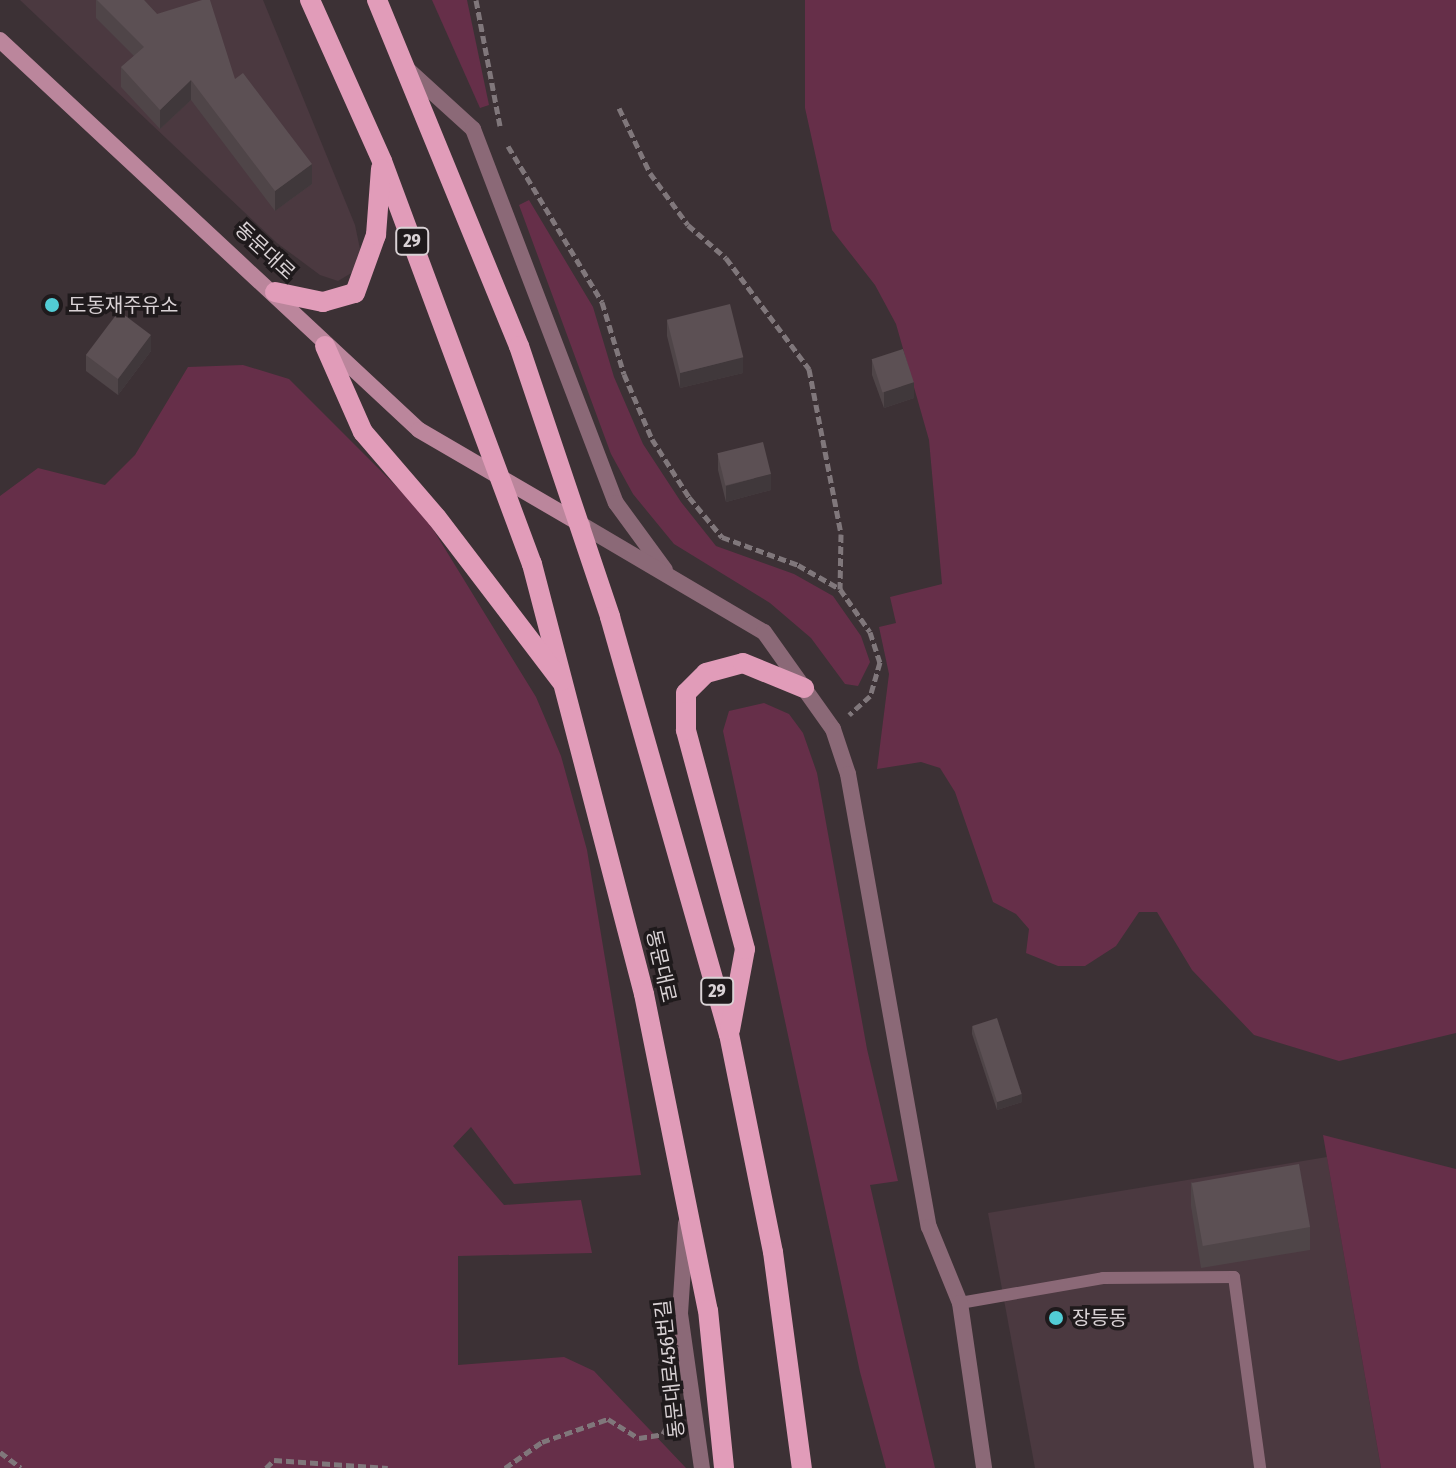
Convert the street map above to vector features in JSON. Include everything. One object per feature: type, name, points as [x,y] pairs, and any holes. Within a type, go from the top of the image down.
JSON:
[{"type":"main road","name":"동문대로","points":[[310,0],[382,161],[506,485],[566,687],[644,994],[686,1217],[708,1310],[724,1468]]},
{"type":"main road","name":"29","points":[[377,0],[519,346],[582,525],[729,1034],[773,1252],[802,1468]]},
{"type":"main road","name":"동문대로","points":[[0,40],[275,292],[325,346],[419,430],[506,485],[582,525]]},
{"type":"main road","points":[[275,292],[323,302],[355,293],[376,235],[382,161]]},
{"type":"main road","points":[[325,346],[363,432],[437,518],[566,687]]},
{"type":"main road","points":[[729,1034],[745,949],[686,730],[686,693],[706,673],[743,663],[804,688]]},
{"type":"street","points":[[407,69],[473,129],[616,503],[671,577]]},
{"type":"street","points":[[582,525],[764,632],[833,729],[848,774],[929,1227],[960,1303],[984,1468]]},
{"type":"street","name":"동문대로456번길","points":[[686,1217],[680,1314],[702,1468]]},
{"type":"lane","points":[[960,1303],[1103,1278],[1234,1277],[1260,1468]]},
{"type":"path","points":[[476,0],[506,143],[602,302],[624,374],[652,439],[722,537],[798,565],[840,589],[870,632],[880,662],[870,696],[833,729]]},
{"type":"path","points":[[619,108],[650,173],[688,225],[726,258],[809,369],[841,534],[840,589]]},
{"type":"path","points":[[505,1468],[542,1442],[608,1419],[639,1438],[663,1434],[689,1386]]},
{"type":"path","points":[[0,1452],[21,1468]]},
{"type":"path","points":[[266,1468],[274,1460],[388,1468]]},
{"type":"shaded area","points":[[20,0],[263,0],[355,225],[360,249],[353,272],[338,281],[320,275],[277,243]]},
{"type":"shaded area","points":[[432,0],[467,0],[489,105],[480,108]]},
{"type":"shaded area","points":[[805,0],[1456,0],[1456,1033],[1339,1061],[1254,1035],[1192,970],[1157,912],[1139,912],[1116,946],[1085,966],[1058,966],[1026,953],[1029,929],[1016,914],[993,902],[955,792],[940,768],[921,762],[877,769],[889,674],[879,627],[896,623],[890,597],[942,584],[929,440],[896,324],[875,285],[832,230],[805,108]]},
{"type":"shaded area","points":[[529,200],[593,307],[614,377],[643,444],[681,502],[716,546],[794,574],[833,596],[861,636],[870,662],[858,686],[845,684],[811,638],[770,603],[674,544],[633,494],[611,454],[519,205]]},
{"type":"shaded area","points":[[243,365],[289,379],[423,513],[536,697],[561,756],[587,850],[641,1175],[514,1184],[471,1127],[453,1146],[504,1205],[581,1200],[592,1253],[458,1256],[458,1365],[564,1357],[594,1371],[686,1468],[0,1468],[0,496],[38,468],[105,485],[135,455],[188,367]]},
{"type":"shaded area","points":[[764,703],[789,714],[803,733],[817,773],[867,1049],[898,1181],[870,1185],[935,1468],[886,1468],[860,1372],[723,731],[729,711]]},
{"type":"shaded area","points":[[1323,1135],[1456,1169],[1456,1468],[1381,1468]]},
{"type":"shaded area","points":[[1327,1157],[1381,1468],[1035,1468],[988,1213]]},
{"type":"building","points":[[97,0],[144,0],[157,14],[210,0],[235,79],[243,73],[312,164],[275,191],[191,80],[160,110],[121,67],[144,47]]},
{"type":"building","points":[[730,304],[743,357],[680,373],[667,320]]},
{"type":"building","points":[[119,311],[151,335],[118,379],[86,355]]},
{"type":"building","points":[[903,349],[914,382],[882,392],[872,359]]},
{"type":"building","points":[[763,442],[771,474],[725,485],[717,453]]},
{"type":"building","points":[[997,1018],[1022,1094],[997,1102],[972,1026]]},
{"type":"building","points":[[1299,1164],[1310,1227],[1203,1246],[1192,1183]]},
{"type":"place","name":"도동재주유소","points":[[52,305]]},
{"type":"place","name":"장등동","points":[[1056,1318]]}]
